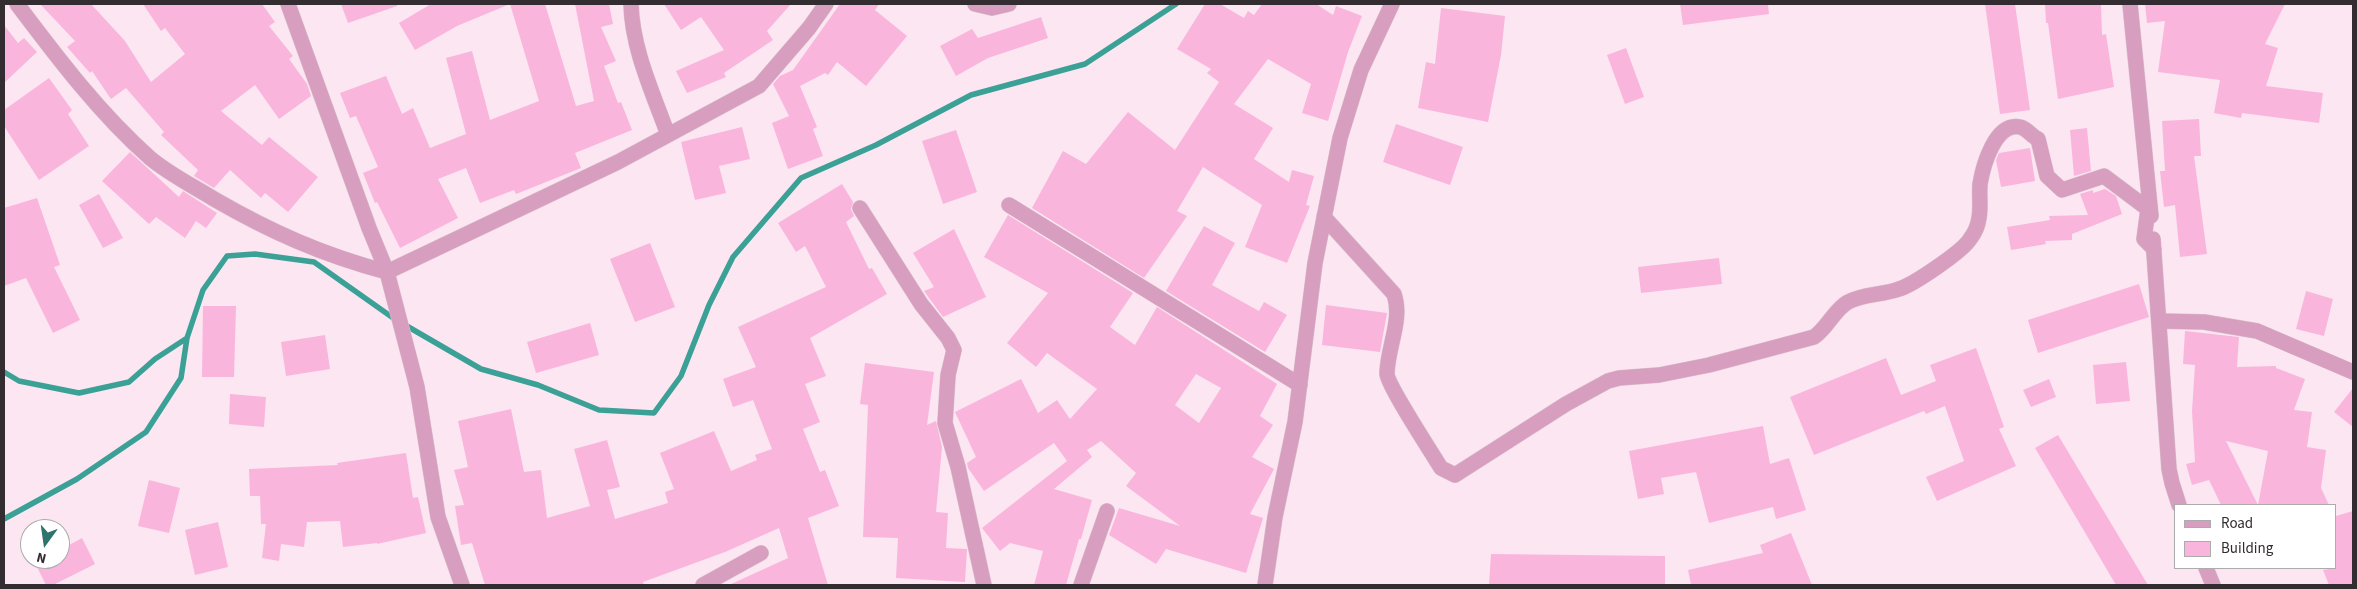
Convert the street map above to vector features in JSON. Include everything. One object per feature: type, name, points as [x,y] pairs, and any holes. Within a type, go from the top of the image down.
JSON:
[{"type":"street","points":[[17,4],[64,66],[126,135],[152,159],[191,186],[255,222],[341,260],[387,272],[618,162],[759,86],[809,28],[826,4]]},
{"type":"street","points":[[288,4],[369,228],[387,272],[417,387],[438,517],[462,585]]},
{"type":"street","points":[[631,4],[631,17],[642,66],[668,135]]},
{"type":"street","points":[[975,4],[992,8],[1009,4]]},
{"type":"street","points":[[1265,585],[1275,517],[1295,422],[1315,262],[1340,138],[1361,70],[1392,4]]},
{"type":"street","points":[[2130,4],[2154,249],[2170,469],[2172,483],[2180,504]]},
{"type":"street","points":[[1324,217],[1394,294],[1397,303],[1396,317],[1387,376],[1441,468],[1455,475],[1566,404],[1608,381],[1619,378],[1659,375],[1709,365],[1814,337],[1825,330],[1847,303],[1864,296],[1901,289],[1920,280],[1935,266],[1964,248],[1970,239],[1979,220],[1983,172],[1999,136],[2004,130],[2011,127],[2020,127],[2038,139],[2047,176],[2062,190],[2104,176],[2148,209],[2144,239],[2154,249]]},
{"type":"street","points":[[1009,206],[1300,385]]},
{"type":"street","points":[[860,208],[921,304],[948,338],[954,350],[948,376],[945,423],[958,467],[984,585]]},
{"type":"street","points":[[2160,321],[2204,322],[2257,332],[2353,372]]},
{"type":"street","points":[[1082,585],[1107,511]]},
{"type":"street","points":[[703,585],[761,553]]},
{"type":"street","points":[[2206,569],[2213,585]]},
{"type":"building","points":[[40,4],[91,4],[125,41],[151,82],[185,54],[165,28],[161,31],[143,4],[262,4],[275,22],[269,26],[293,56],[289,59],[307,84],[311,96],[279,119],[255,85],[221,111],[262,145],[269,137],[318,177],[288,212],[265,193],[261,198],[230,170],[214,188],[194,176],[198,170],[161,135],[164,132],[126,88],[111,99],[92,71],[90,73],[67,47],[75,41]]},
{"type":"building","points":[[341,4],[397,4],[397,6],[348,23]]},
{"type":"building","points":[[431,4],[510,4],[457,26],[415,50],[399,23]]},
{"type":"building","points":[[510,4],[545,4],[576,106],[594,101],[575,4],[609,4],[613,24],[601,27],[616,61],[604,66],[618,103],[621,102],[632,130],[575,153],[581,168],[516,194],[514,190],[480,203],[466,168],[438,179],[458,218],[400,248],[377,202],[375,203],[363,173],[378,167],[356,116],[350,118],[340,93],[386,76],[402,114],[413,108],[430,148],[466,134],[446,58],[472,51],[490,120],[539,101]]},
{"type":"building","points":[[664,4],[791,4],[767,31],[773,40],[724,73],[726,77],[687,93],[676,71],[724,50],[701,17],[681,30]]},
{"type":"building","points":[[840,4],[879,4],[875,10],[907,36],[866,86],[837,62],[828,75],[825,73],[800,86],[817,127],[813,129],[823,156],[788,169],[772,123],[789,116],[773,84],[780,76],[793,70]]},
{"type":"building","points":[[1205,4],[1220,4],[1244,18],[1248,11],[1254,15],[1262,4],[1316,4],[1333,15],[1336,6],[1362,16],[1348,52],[1328,121],[1302,113],[1311,84],[1268,59],[1234,104],[1273,128],[1254,159],[1289,182],[1292,170],[1314,176],[1306,205],[1310,206],[1287,263],[1245,247],[1262,205],[1203,167],[1177,211],[1187,216],[1144,278],[1032,208],[1063,151],[1086,164],[1128,112],[1175,150],[1219,82],[1207,73],[1211,69],[1177,49]]},
{"type":"building","points":[[1680,4],[1768,4],[1769,14],[1683,25]]},
{"type":"building","points":[[1985,4],[2015,4],[2030,110],[2000,114]]},
{"type":"building","points":[[2045,4],[2101,4],[2102,35],[2106,34],[2114,87],[2058,99],[2048,23],[2046,23]]},
{"type":"building","points":[[2145,4],[2285,4],[2265,44],[2278,48],[2266,86],[2323,93],[2319,123],[2242,113],[2241,118],[2214,113],[2220,80],[2158,72],[2165,21],[2147,23]]},
{"type":"building","points":[[1441,8],[1505,16],[1501,55],[1488,122],[1418,108],[1426,62],[1435,64]]},
{"type":"building","points":[[1041,17],[1048,38],[988,58],[956,76],[940,46],[972,29],[978,38]]},
{"type":"building","points":[[4,25],[18,43],[24,38],[37,52],[4,83]]},
{"type":"building","points":[[1626,48],[1644,97],[1625,104],[1607,55]]},
{"type":"building","points":[[49,78],[72,110],[68,114],[89,146],[39,180],[4,126],[4,110]]},
{"type":"building","points":[[2199,119],[2201,156],[2194,156],[2207,254],[2180,257],[2175,205],[2164,207],[2160,171],[2165,171],[2162,121]]},
{"type":"building","points":[[1396,124],[1463,147],[1450,185],[1383,162]]},
{"type":"building","points":[[742,127],[750,159],[719,166],[726,193],[695,200],[681,142]]},
{"type":"building","points":[[2087,128],[2091,171],[2074,176],[2070,130]]},
{"type":"building","points":[[956,130],[977,192],[943,204],[922,141]]},
{"type":"building","points":[[2030,148],[2035,181],[2001,187],[1996,160],[1999,153]]},
{"type":"building","points":[[130,152],[179,197],[183,191],[217,213],[206,228],[196,221],[185,238],[156,217],[149,224],[102,181]]},
{"type":"building","points":[[842,184],[853,202],[851,209],[854,216],[846,222],[869,269],[872,268],[887,294],[810,338],[826,376],[805,384],[820,422],[803,429],[820,472],[825,470],[839,506],[808,518],[828,585],[729,585],[788,558],[779,528],[725,552],[643,582],[644,585],[485,585],[472,543],[461,545],[455,506],[464,505],[454,470],[468,467],[458,421],[511,409],[524,472],[541,470],[547,518],[590,506],[574,449],[607,440],[620,487],[607,490],[615,519],[668,503],[665,492],[674,489],[660,453],[714,431],[731,471],[757,460],[755,455],[772,449],[753,400],[733,407],[723,379],[756,367],[738,327],[826,287],[805,246],[796,252],[778,223]]},
{"type":"building","points":[[2105,189],[2116,196],[2122,214],[2072,234],[2072,240],[2045,241],[2046,244],[2011,250],[2007,227],[2050,220],[2049,216],[2088,215],[2080,194],[2093,190],[2093,193]]},
{"type":"building","points":[[99,194],[123,238],[103,248],[79,205]]},
{"type":"building","points":[[37,198],[60,265],[54,267],[80,320],[53,333],[26,278],[4,286],[4,208]]},
{"type":"building","points":[[1008,215],[1133,293],[1110,327],[1135,345],[1157,307],[1277,384],[1260,416],[1273,425],[1252,457],[1274,469],[1250,514],[1263,518],[1246,573],[1166,549],[1156,564],[1109,535],[1119,508],[1180,526],[1126,486],[1136,473],[1101,441],[1087,450],[1092,457],[1054,489],[1092,500],[1066,585],[1034,585],[1043,551],[1010,543],[1000,551],[982,528],[1067,461],[1054,443],[984,491],[968,468],[967,463],[976,457],[955,412],[1021,379],[1038,413],[1057,400],[1070,419],[1097,389],[1047,353],[1036,367],[1007,343],[1048,293],[984,257]],"holes":[[[1196,374],[1221,388],[1199,423],[1175,405]]]},
{"type":"building","points":[[1204,226],[1235,243],[1212,285],[1259,311],[1264,302],[1287,315],[1265,352],[1166,291]]},
{"type":"building","points":[[954,229],[986,297],[943,317],[924,291],[934,287],[913,253]]},
{"type":"building","points":[[650,243],[675,307],[635,322],[610,259]]},
{"type":"building","points":[[1719,258],[1722,284],[1641,293],[1638,267]]},
{"type":"building","points":[[2139,284],[2149,317],[2038,353],[2028,320]]},
{"type":"building","points":[[2306,291],[2333,299],[2324,336],[2296,329]]},
{"type":"building","points":[[1326,305],[1387,313],[1380,352],[1322,345]]},
{"type":"building","points":[[203,306],[236,306],[234,377],[202,377]]},
{"type":"building","points":[[590,323],[599,355],[536,373],[527,342]]},
{"type":"building","points":[[2185,331],[2239,337],[2237,367],[2276,366],[2276,368],[2305,379],[2294,410],[2312,412],[2307,447],[2326,450],[2321,488],[2329,504],[2258,504],[2268,451],[2226,441],[2258,504],[2221,504],[2209,480],[2192,485],[2186,464],[2195,462],[2192,411],[2195,365],[2183,364]]},
{"type":"building","points":[[325,335],[330,369],[286,376],[281,342]]},
{"type":"building","points":[[1976,348],[2004,427],[1999,429],[2016,466],[1937,501],[1926,477],[1964,461],[1945,406],[1926,414],[1924,411],[1814,455],[1790,397],[1886,358],[1901,395],[1936,381],[1930,365]]},
{"type":"building","points":[[2126,362],[2130,401],[2096,404],[2093,365]]},
{"type":"building","points":[[865,363],[934,372],[927,425],[936,421],[942,447],[936,512],[948,513],[946,548],[967,549],[965,582],[896,578],[898,538],[863,537],[868,405],[860,404]]},
{"type":"building","points":[[2049,379],[2056,397],[2031,407],[2023,390]]},
{"type":"building","points":[[2353,388],[2353,427],[2334,412]]},
{"type":"building","points":[[230,394],[266,397],[264,427],[229,424]]},
{"type":"building","points":[[1763,426],[1770,464],[1789,458],[1806,510],[1776,519],[1773,507],[1709,523],[1696,472],[1661,478],[1664,494],[1638,499],[1629,451]]},
{"type":"building","points":[[2058,435],[2148,585],[2116,585],[2035,448]]},
{"type":"building","points":[[406,453],[413,498],[418,497],[426,533],[377,544],[343,547],[340,521],[307,522],[304,547],[281,544],[279,561],[262,558],[266,524],[261,524],[260,496],[250,496],[249,469],[338,465],[337,463]]},
{"type":"building","points":[[149,480],[180,488],[169,533],[138,526]]},
{"type":"building","points":[[2353,511],[2353,585],[2329,585],[2323,570],[2337,569],[2337,516]]},
{"type":"building","points":[[218,522],[228,567],[195,575],[185,530]]},
{"type":"building","points":[[1791,533],[1812,585],[1691,585],[1688,570],[1763,553],[1760,545]]},
{"type":"building","points":[[82,538],[95,564],[53,585],[46,585],[38,569],[70,569],[70,545]]},
{"type":"building","points":[[1491,554],[1665,556],[1665,585],[1489,585]]},
{"type":"waterway","points":[[405,325],[481,369],[538,385],[599,410],[654,413],[681,376],[709,305],[733,257],[801,178],[876,145],[971,95],[1085,64],[1176,4]]},
{"type":"waterway","points":[[4,519],[77,479],[146,432],[181,378],[187,338],[203,290],[227,256],[255,254],[314,262],[396,320]]},
{"type":"waterway","points":[[4,372],[19,381],[79,393],[129,382],[155,359],[187,338]]}]
